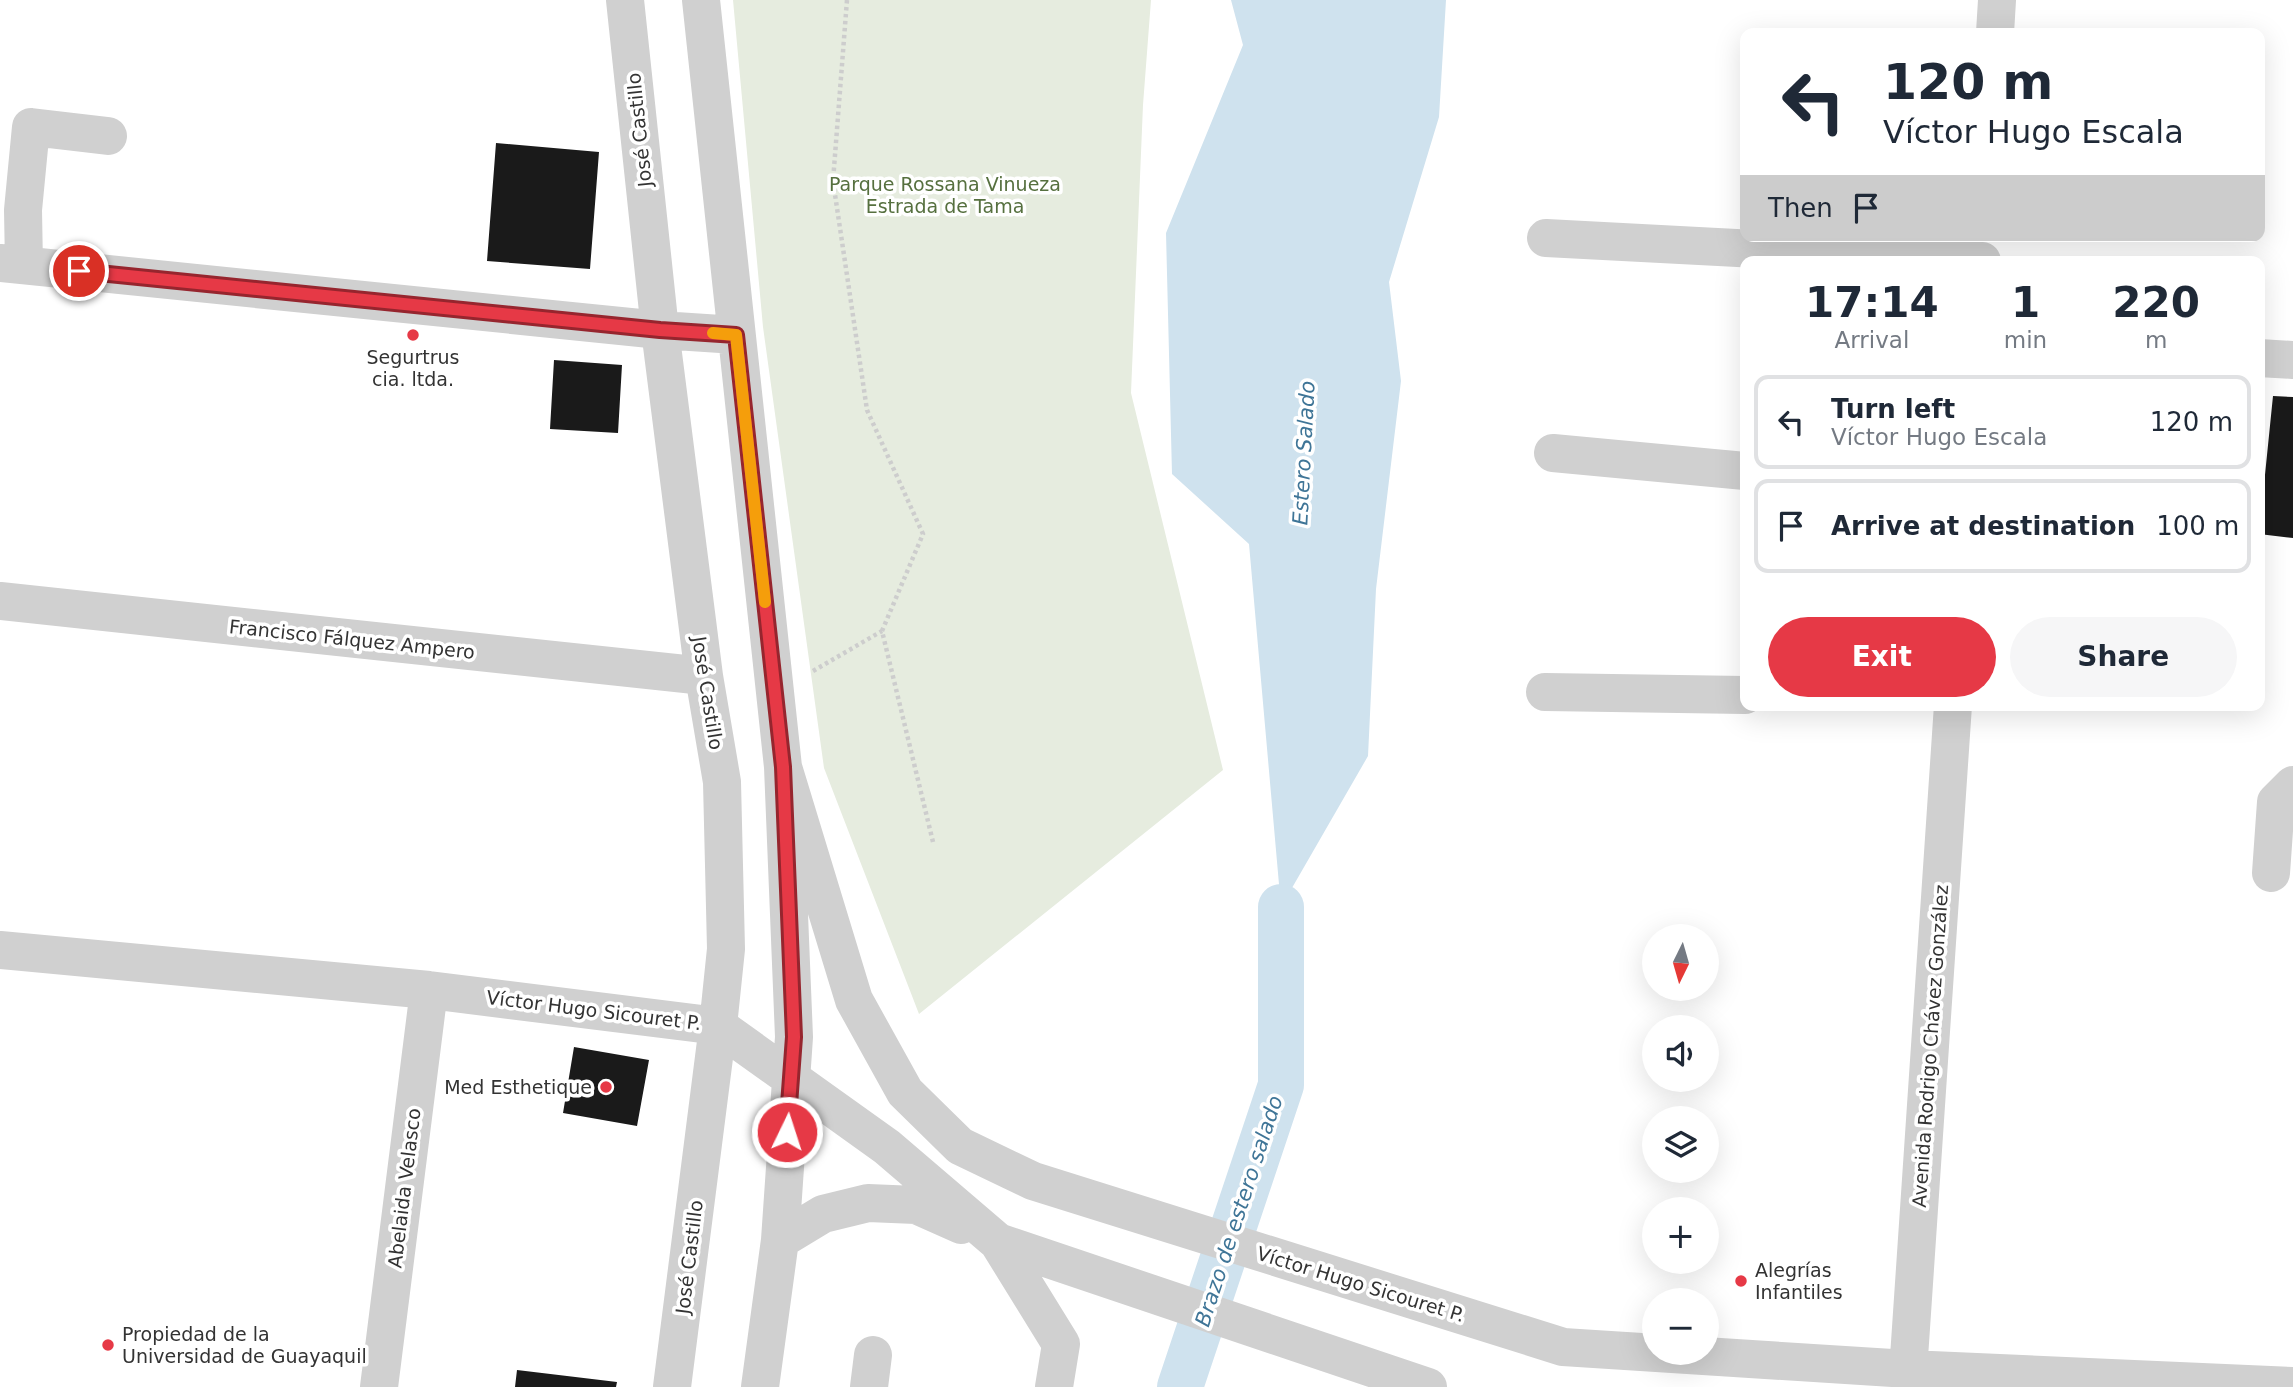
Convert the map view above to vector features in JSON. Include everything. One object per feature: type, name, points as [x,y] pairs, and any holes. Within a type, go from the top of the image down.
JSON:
[{"type":"street","name":"José Castillo","points":[[625,0],[660,330],[704,676],[722,782],[726,948],[672,1387]]},
{"type":"street","points":[[701,0],[783,767],[794,1037],[780,1240],[760,1387]]},
{"type":"street","points":[[1995,28],[1997,0]]},
{"type":"street","points":[[108,136],[31,127],[23,210],[12,264],[660,330],[736,335]]},
{"type":"street","points":[[1546,238],[1887,256]]},
{"type":"street","points":[[2265,358],[2293,360]]},
{"type":"street","points":[[1553,453],[1740,471]]},
{"type":"street","name":"Francisco Fálquez Ampero","points":[[0,601],[704,676]]},
{"type":"street","points":[[1545,692],[1740,695]]},
{"type":"street","name":"Avenida Rodrigo Chávez González","points":[[1907,1378],[1953,711]]},
{"type":"street","name":"Víctor Hugo Sicouret P.","points":[[783,767],[854,1000],[905,1092],[960,1146],[1033,1181],[1563,1347],[1907,1378],[2293,1385]]},
{"type":"street","points":[[2271,873],[2276,803],[2293,785]]},
{"type":"street","name":"Víctor Hugo Sicouret P.","points":[[0,950],[429,990],[718,1026],[887,1147],[1013,1247],[1428,1387]]},
{"type":"street","name":"Abelaida Velasco","points":[[379,1387],[429,990]]},
{"type":"street","points":[[780,1240],[823,1214],[868,1203],[915,1205],[1013,1247],[1060,1344],[1054,1387]]},
{"type":"path","points":[[847,0],[833,181],[867,410],[923,534],[882,631],[933,842]]},
{"type":"path","points":[[775,693],[882,631]]},
{"type":"green space","name":"Parque Rossana Vinueza Estrada de Tama","points":[[733,0],[1151,0],[1143,105],[1131,393],[1223,770],[919,1014],[824,768],[763,327]]},
{"type":"water","name":"Estero Salado","points":[[1231,0],[1446,0],[1439,117],[1389,282],[1401,381],[1376,589],[1368,756],[1281,907],[1249,544],[1172,474],[1166,233],[1243,45]]},
{"type":"building","points":[[496,143],[599,152],[590,269],[487,261]]},
{"type":"building","points":[[554,360],[622,365],[618,433],[550,429]]},
{"type":"building","points":[[2273,396],[2293,397],[2293,538],[2265,535],[2265,475]]},
{"type":"building","name":"Med Esthetique","points":[[574,1047],[649,1060],[637,1126],[563,1113]]},
{"type":"building","points":[[517,1370],[617,1382],[616,1387],[515,1387]]},
{"type":"waterway","name":"Brazo de estero salado","points":[[1180,1387],[1281,1085],[1281,907]]},
{"type":"slow traffic","points":[[713,333],[736,335],[765,602]]},
{"type":"place","name":"Segurtrus cia. ltda.","points":[[413,335]]},
{"type":"place","name":"Med Esthetique","points":[[606,1087]]},
{"type":"place","name":"Alegrías Infantiles","points":[[1741,1281]]},
{"type":"place","name":"Propiedad de la Universidad de Guayaquil","points":[[108,1345]]},
{"type":"route","points":[[79,271],[660,330],[736,335],[783,767],[794,1037],[787,1132]]}]
